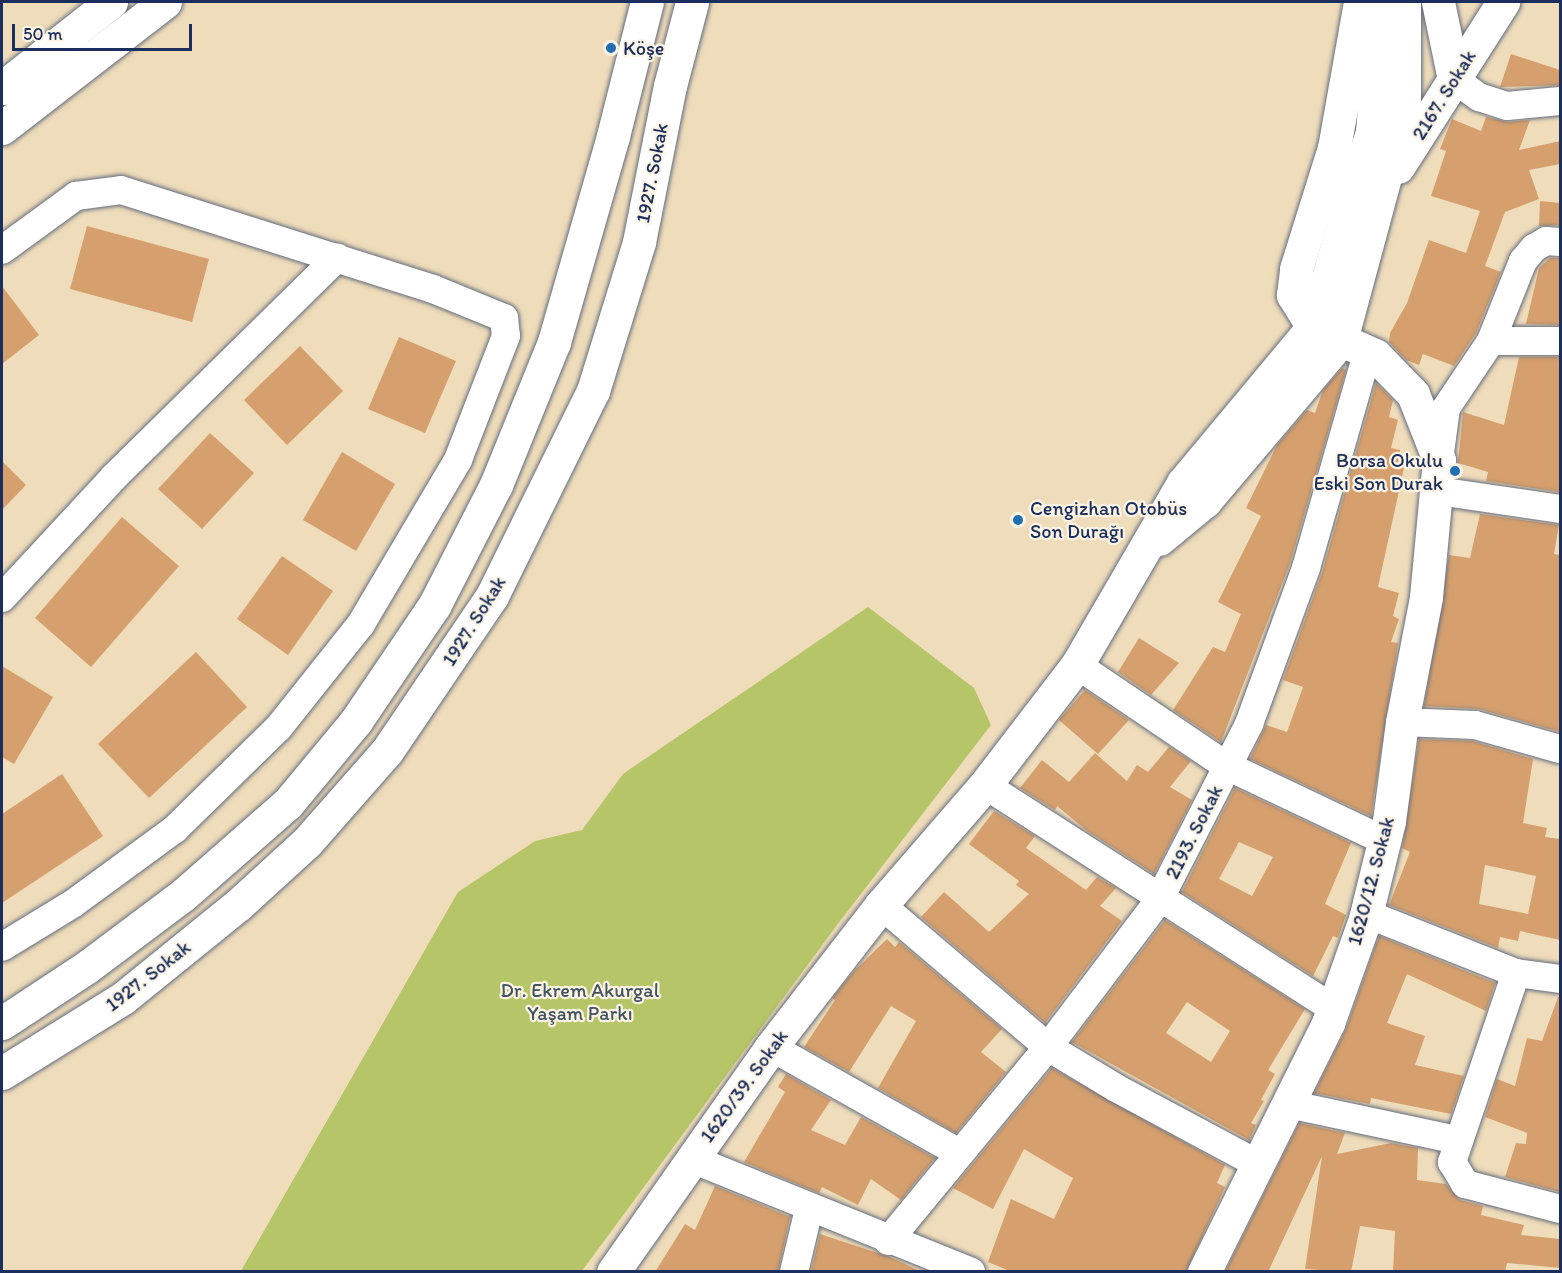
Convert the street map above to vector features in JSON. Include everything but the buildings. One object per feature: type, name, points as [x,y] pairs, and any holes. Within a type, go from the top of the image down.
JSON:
[{"type":"main road","points":[[2,88],[111,2]]},
{"type":"main road","points":[[2,128],[165,2]]},
{"type":"main road","points":[[2,1023],[87,967],[183,895],[288,803],[356,721],[434,606],[496,485],[554,342],[614,136],[647,2]]},
{"type":"main road","name":"1927. Sokak","points":[[2,1073],[123,998],[238,905],[307,842],[387,751],[492,596],[593,391],[639,242],[670,86],[692,2]]},
{"type":"main road","name":"1620/12. Sokak","points":[[1204,1272],[1333,1008],[1366,914],[1383,840],[1402,722],[1426,597],[1439,476],[1413,394],[1340,340],[1293,295],[1296,269],[1334,148],[1360,2]]},
{"type":"main road","points":[[1340,340],[1372,131],[1381,27],[1377,2]]},
{"type":"main road","points":[[1340,340],[1384,188],[1404,106],[1404,2]]},
{"type":"main road","points":[[1438,2],[1454,79]]},
{"type":"main road","name":"2167. Sokak","points":[[1384,188],[1503,2]]},
{"type":"main road","name":"1620/39. Sokak","points":[[613,1272],[771,1047],[881,905],[985,785],[1077,665],[1123,580],[1148,548],[1205,501],[1340,340]]},
{"type":"street","points":[[1454,79],[1479,97],[1508,106],[1560,101]]},
{"type":"street","points":[[2,250],[76,196],[121,190],[433,289],[504,318],[506,336],[458,459],[362,624],[279,727],[175,830],[74,903],[2,947]]},
{"type":"street","name":"1620/12. Sokak","points":[[1439,476],[1446,408],[1491,341],[1523,261],[1546,241],[1560,242]]},
{"type":"street","points":[[3,600],[114,477],[336,258]]},
{"type":"street","name":"2193. Sokak","points":[[888,1241],[957,1152],[1048,1047],[1159,900],[1249,724],[1306,568],[1340,340]]},
{"type":"street","points":[[1491,341],[1560,341]]},
{"type":"street","points":[[1439,476],[1560,509]]},
{"type":"street","points":[[1077,665],[1227,766],[1383,840]]},
{"type":"street","points":[[1402,722],[1475,724],[1560,749]]},
{"type":"street","points":[[985,785],[1159,900],[1333,1008]]},
{"type":"street","points":[[881,905],[1048,1047],[1116,1088],[1256,1163]]},
{"type":"street","points":[[1366,914],[1516,973],[1560,979]]},
{"type":"street","points":[[1516,973],[1452,1162],[1465,1184],[1560,1209]]},
{"type":"street","points":[[771,1047],[957,1152]]},
{"type":"street","points":[[1288,1104],[1458,1140]]},
{"type":"street","points":[[692,1160],[808,1209],[971,1272]]},
{"type":"street","points":[[794,1272],[808,1209]]},
{"type":"green space","name":"Dr. Ekrem Akurgal Yaşam Parkı","points":[[868,607],[974,688],[991,725],[837,925],[582,1271],[241,1271],[458,892],[535,841],[582,830],[623,774]]},
{"type":"place","name":"Köşe","points":[[611,48]]},
{"type":"place","name":"Borsa Okulu Eski Son Durak","points":[[1455,471]]},
{"type":"place","name":"Cengizhan Otobüs Son Durağı","points":[[1018,520]]}]
